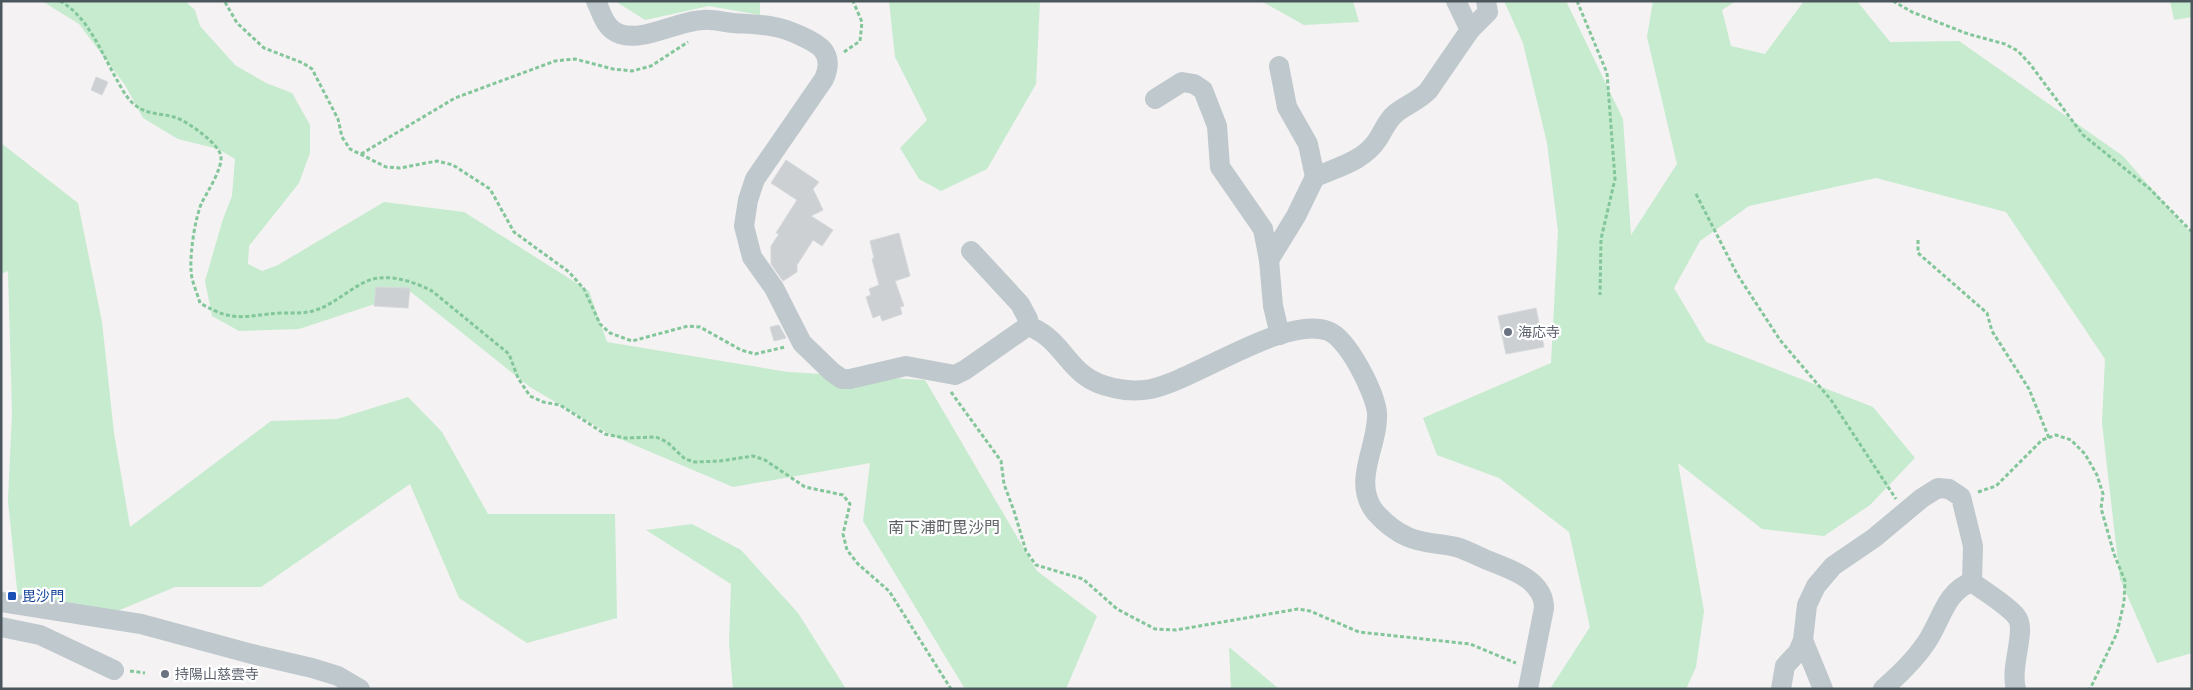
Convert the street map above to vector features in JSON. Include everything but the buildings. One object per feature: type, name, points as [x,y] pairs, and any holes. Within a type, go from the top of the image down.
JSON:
[{"type":"street","points":[[596,1],[606,24],[613,31],[625,35],[642,34],[702,20],[776,27],[816,44],[823,50],[828,66],[824,79],[756,179],[748,200],[744,220],[745,236],[752,257],[774,288],[802,343],[832,372],[846,380],[900,367],[955,375],[961,373],[1028,327],[1034,328],[1050,339],[1080,374],[1102,385],[1126,390],[1152,389],[1169,383],[1280,334],[1307,328],[1328,331],[1342,340],[1353,354],[1377,413],[1365,478],[1370,504],[1381,518],[1408,537],[1461,549],[1519,574],[1536,586],[1542,597],[1544,608],[1528,689]]},
{"type":"street","points":[[1456,1],[1470,30]]},
{"type":"street","points":[[1315,177],[1359,159],[1378,140],[1385,126],[1395,113],[1428,91],[1470,30],[1488,12],[1486,1]]},
{"type":"street","points":[[1269,260],[1296,216],[1315,177],[1308,144],[1287,107],[1279,66]]},
{"type":"street","points":[[1155,99],[1182,82],[1194,84],[1203,90],[1217,126],[1220,166],[1263,229],[1269,260],[1272,306],[1280,334]]},
{"type":"street","points":[[971,252],[1020,304],[1028,318],[1028,327]]},
{"type":"street","points":[[1781,689],[1785,666],[1798,652],[1803,640],[1807,605],[1816,586],[1833,566],[1874,538],[1904,512],[1938,488],[1949,489],[1961,497],[1973,546],[1972,582]]},
{"type":"street","points":[[1883,689],[1905,669],[1926,643],[1955,591],[1972,582]]},
{"type":"street","points":[[1972,582],[2017,616],[2021,625],[2014,663],[2013,679],[2016,689]]},
{"type":"street","points":[[1,602],[141,624],[312,668],[338,676],[360,689]]},
{"type":"street","points":[[1,627],[40,635],[114,670]]},
{"type":"street","points":[[1803,640],[1823,689]]},
{"type":"path","points":[[60,1],[72,9],[86,26],[125,94],[135,105],[150,114],[173,116],[184,120],[218,147],[222,155],[221,163],[201,206],[194,237],[191,270],[200,303],[230,316],[243,318],[268,314],[303,314],[317,310],[365,282],[378,278],[419,284],[432,291],[509,354],[518,378],[530,396],[543,402],[560,405],[604,434],[624,438],[656,438],[667,442],[685,459],[695,462],[720,461],[752,456],[765,460],[805,487],[842,495],[850,504],[843,534],[847,550],[858,564],[890,591],[951,689]]},
{"type":"path","points":[[827,58],[837,56],[860,41],[862,22],[854,1]]},
{"type":"path","points":[[1577,1],[1607,73],[1615,179],[1601,240],[1600,295]]},
{"type":"path","points":[[1893,1],[1912,12],[1968,34],[2005,44],[2018,51],[2030,64],[2083,135],[2150,189],[2192,232]]},
{"type":"path","points":[[225,2],[237,23],[264,48],[312,69],[338,119],[342,136],[350,150],[386,167],[400,168],[437,161],[454,165],[490,189],[514,232],[569,272],[584,289],[600,324],[610,333],[632,341],[688,326],[700,327],[741,350],[755,354],[802,343]]},
{"type":"path","points":[[360,154],[455,98],[554,61],[575,59],[613,69],[632,71],[658,62],[696,37]]},
{"type":"path","points":[[1696,194],[1737,274],[1780,340],[1831,400],[1904,512]]},
{"type":"path","points":[[1918,240],[1918,253],[1987,313],[1992,332],[2030,389],[2049,438]]},
{"type":"path","points":[[939,372],[956,400],[1002,461],[1004,484],[1026,551],[1036,565],[1083,579],[1117,609],[1147,626],[1155,629],[1176,630],[1298,609],[1310,611],[1350,630],[1366,634],[1470,644],[1531,668]]},
{"type":"path","points":[[1961,497],[1996,486],[2042,440],[2056,435],[2071,440],[2085,454],[2097,475],[2103,494],[2101,508],[2114,554],[2125,581],[2124,602],[2117,633],[2090,689]]},
{"type":"green space","points":[[42,1],[185,1],[195,10],[200,26],[235,65],[266,83],[292,93],[310,125],[310,153],[299,183],[249,246],[248,264],[262,271],[278,265],[384,202],[464,212],[589,291],[607,342],[788,372],[925,380],[1037,571],[1097,616],[1066,689],[965,689],[863,521],[870,463],[733,487],[613,436],[530,387],[411,292],[299,329],[239,331],[212,316],[205,281],[223,219],[232,196],[235,159],[218,149],[178,139],[143,118],[125,85],[79,24]]},
{"type":"green space","points":[[615,1],[760,1],[760,15],[709,6],[645,20]]},
{"type":"green space","points":[[889,1],[1040,1],[1036,84],[987,169],[941,191],[919,179],[900,148],[927,120],[895,57]]},
{"type":"green space","points":[[1261,1],[1353,1],[1359,22],[1304,25]]},
{"type":"green space","points":[[1504,1],[1566,1],[1623,119],[1631,235],[1677,164],[1647,37],[1653,1],[1736,1],[1722,10],[1731,46],[1765,54],[1804,1],[1857,1],[1890,42],[1959,41],[2123,156],[2192,235],[2192,653],[2157,663],[2120,579],[2102,423],[2105,359],[2006,212],[1876,178],[1749,206],[1700,241],[1674,288],[1706,342],[1873,407],[1915,458],[1870,505],[1824,536],[1762,529],[1678,463],[1704,611],[1696,667],[1686,689],[1550,689],[1590,627],[1569,532],[1499,478],[1437,455],[1423,418],[1551,363],[1558,231],[1547,143],[1523,43]]},
{"type":"green space","points":[[2170,1],[2192,1],[2192,17],[2174,20]]},
{"type":"green space","points":[[1,143],[78,203],[102,322],[114,433],[130,527],[271,421],[337,419],[408,397],[442,432],[488,514],[615,514],[617,618],[527,643],[459,598],[410,484],[261,587],[175,587],[115,612],[18,599],[8,501],[12,413],[8,271],[1,274]]},
{"type":"green space","points":[[692,524],[741,550],[798,613],[846,689],[733,689],[729,643],[731,584],[646,530]]},
{"type":"green space","points":[[1229,647],[1279,689],[1231,689]]},
{"type":"place","name":"海応寺","points":[[1508,332]]},
{"type":"place","name":"毘沙門","points":[[12,596]]},
{"type":"place","name":"持陽山慈雲寺","points":[[165,674]]},
{"type":"district","name":"南下浦町毘沙門","points":[[944,527]]}]
